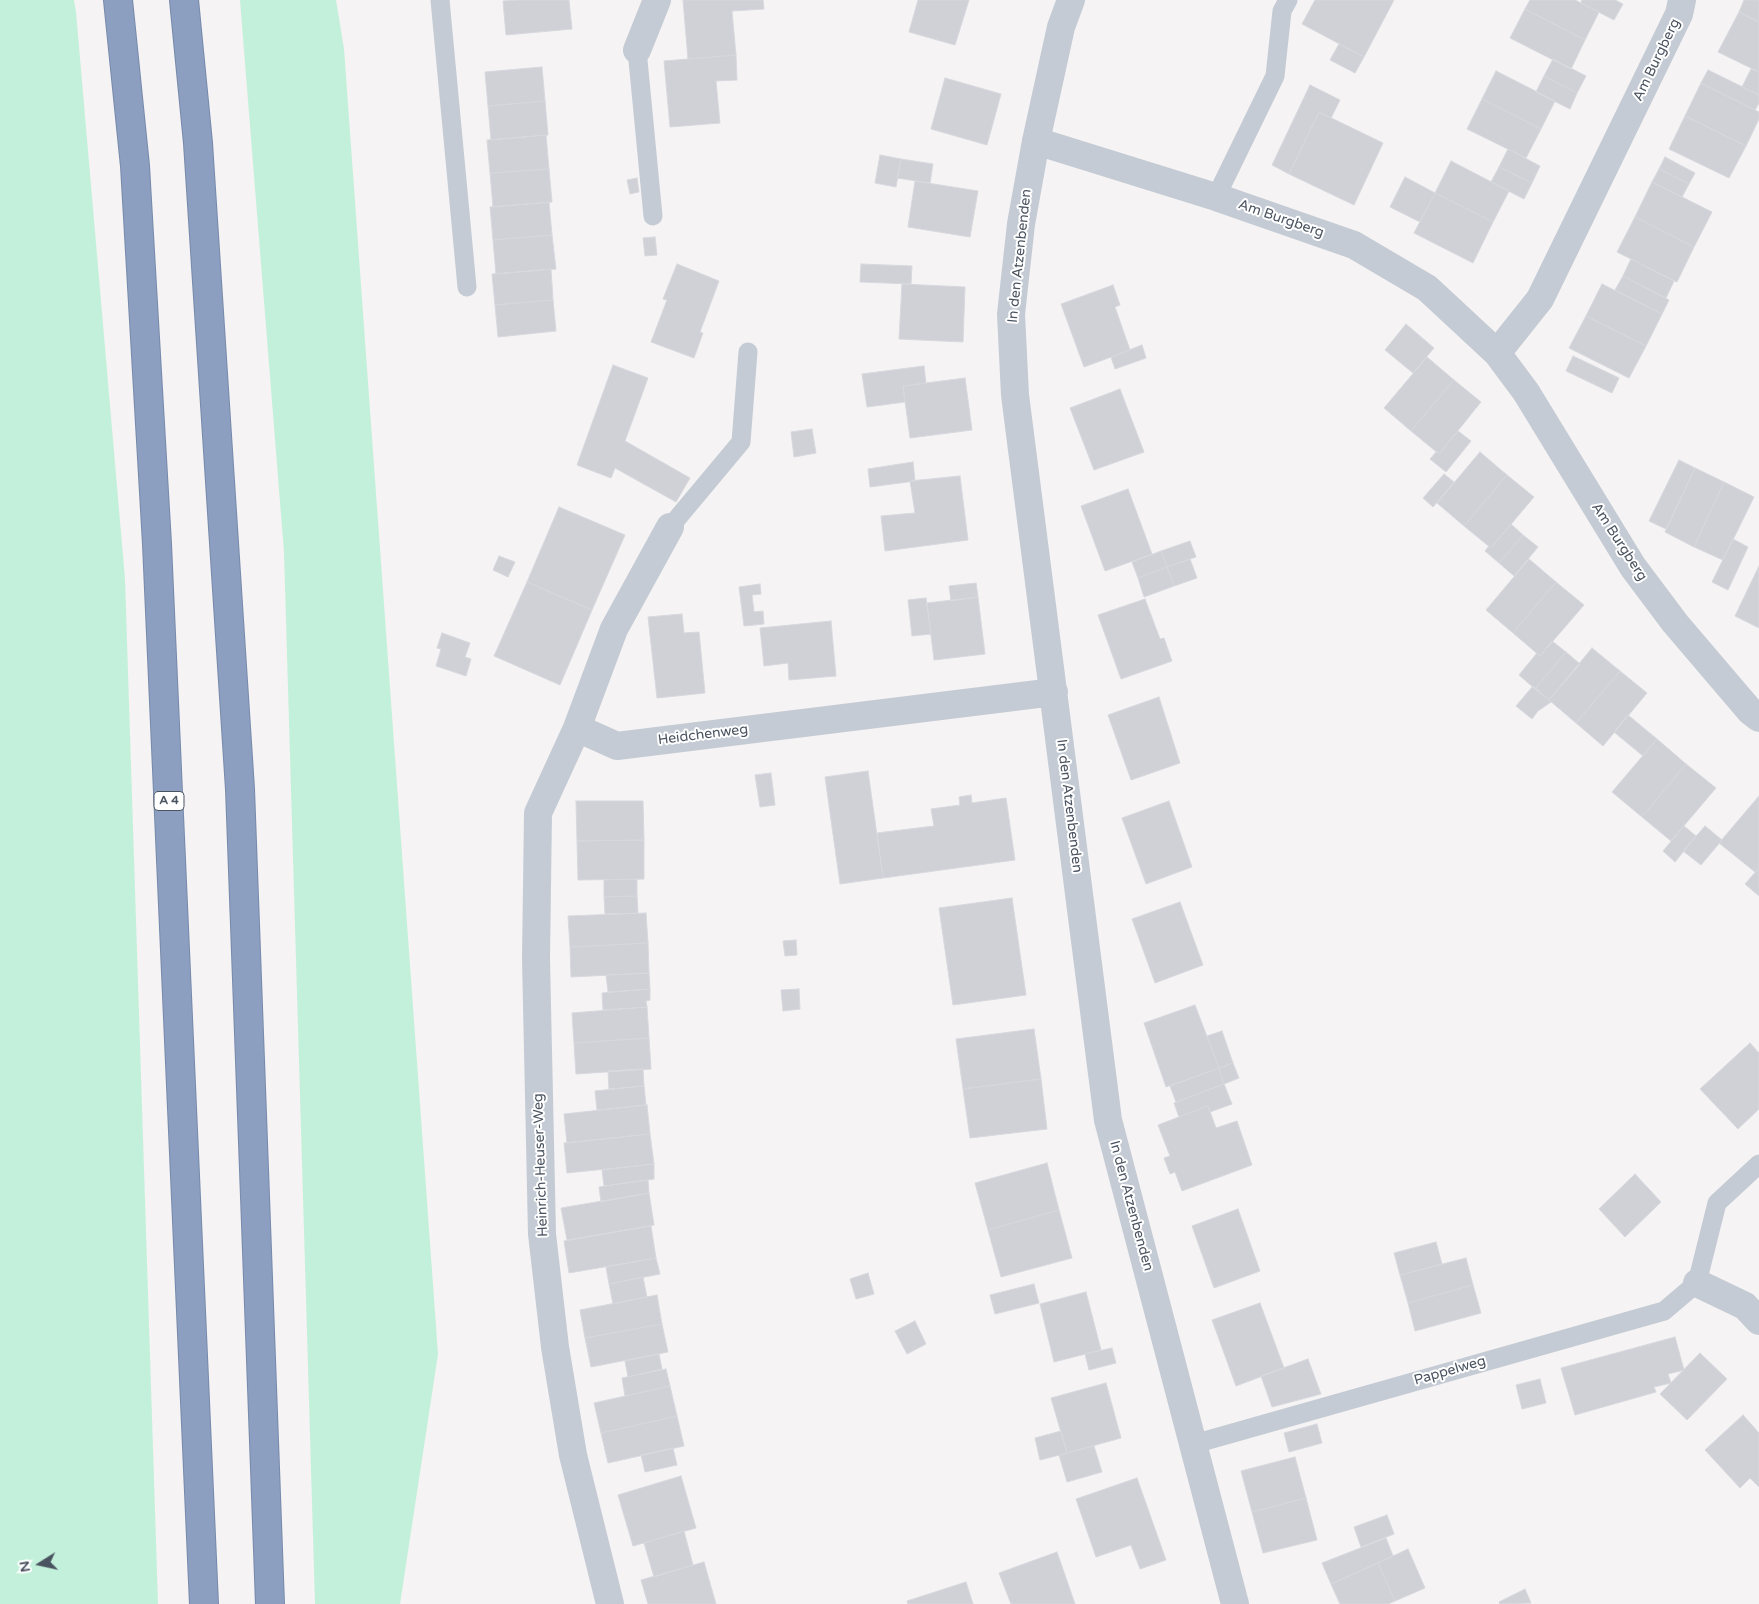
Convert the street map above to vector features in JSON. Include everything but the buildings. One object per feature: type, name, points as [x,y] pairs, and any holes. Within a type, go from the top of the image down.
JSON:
[{"type":"highway","name":"A 4","points":[[118,0],[135,166],[157,544],[204,1604]]},
{"type":"highway","points":[[184,0],[198,143],[240,789],[270,1604]]},
{"type":"street","points":[[637,50],[657,0]]},
{"type":"street","name":"In den Atzenbenden","points":[[1071,0],[1061,27],[1020,224],[1011,314],[1015,395],[1108,1120],[1235,1604]]},
{"type":"street","name":"Am Burgberg","points":[[1497,353],[1540,298],[1679,14],[1682,0]]},
{"type":"street","name":"Am Burgberg","points":[[1036,141],[1216,197],[1354,245],[1427,288],[1497,353],[1526,392],[1633,567],[1675,624],[1750,711],[1759,718]]},
{"type":"street","points":[[577,728],[614,629],[670,527]]},
{"type":"street","name":"Heidchenweg","points":[[577,728],[617,746],[1054,692]]},
{"type":"street","name":"Heinrich-Heuser-Weg","points":[[577,728],[538,813],[536,959],[542,1234],[554,1347],[573,1455],[610,1604]]},
{"type":"street","points":[[1697,1283],[1745,1306],[1759,1320]]},
{"type":"lane","points":[[440,0],[467,287]]},
{"type":"lane","points":[[1216,197],[1275,76],[1282,11],[1288,0]]},
{"type":"lane","points":[[637,50],[654,216]]},
{"type":"lane","points":[[670,527],[741,442],[748,352]]},
{"type":"lane","points":[[1697,1283],[1717,1203],[1759,1164]]},
{"type":"lane","name":"Pappelweg","points":[[1194,1444],[1664,1311],[1697,1283]]},
{"type":"green space","points":[[0,0],[74,0],[76,12],[125,579],[158,1604],[0,1604]]},
{"type":"green space","points":[[240,0],[336,0],[344,49],[438,1354],[400,1604],[315,1604],[284,552]]}]
